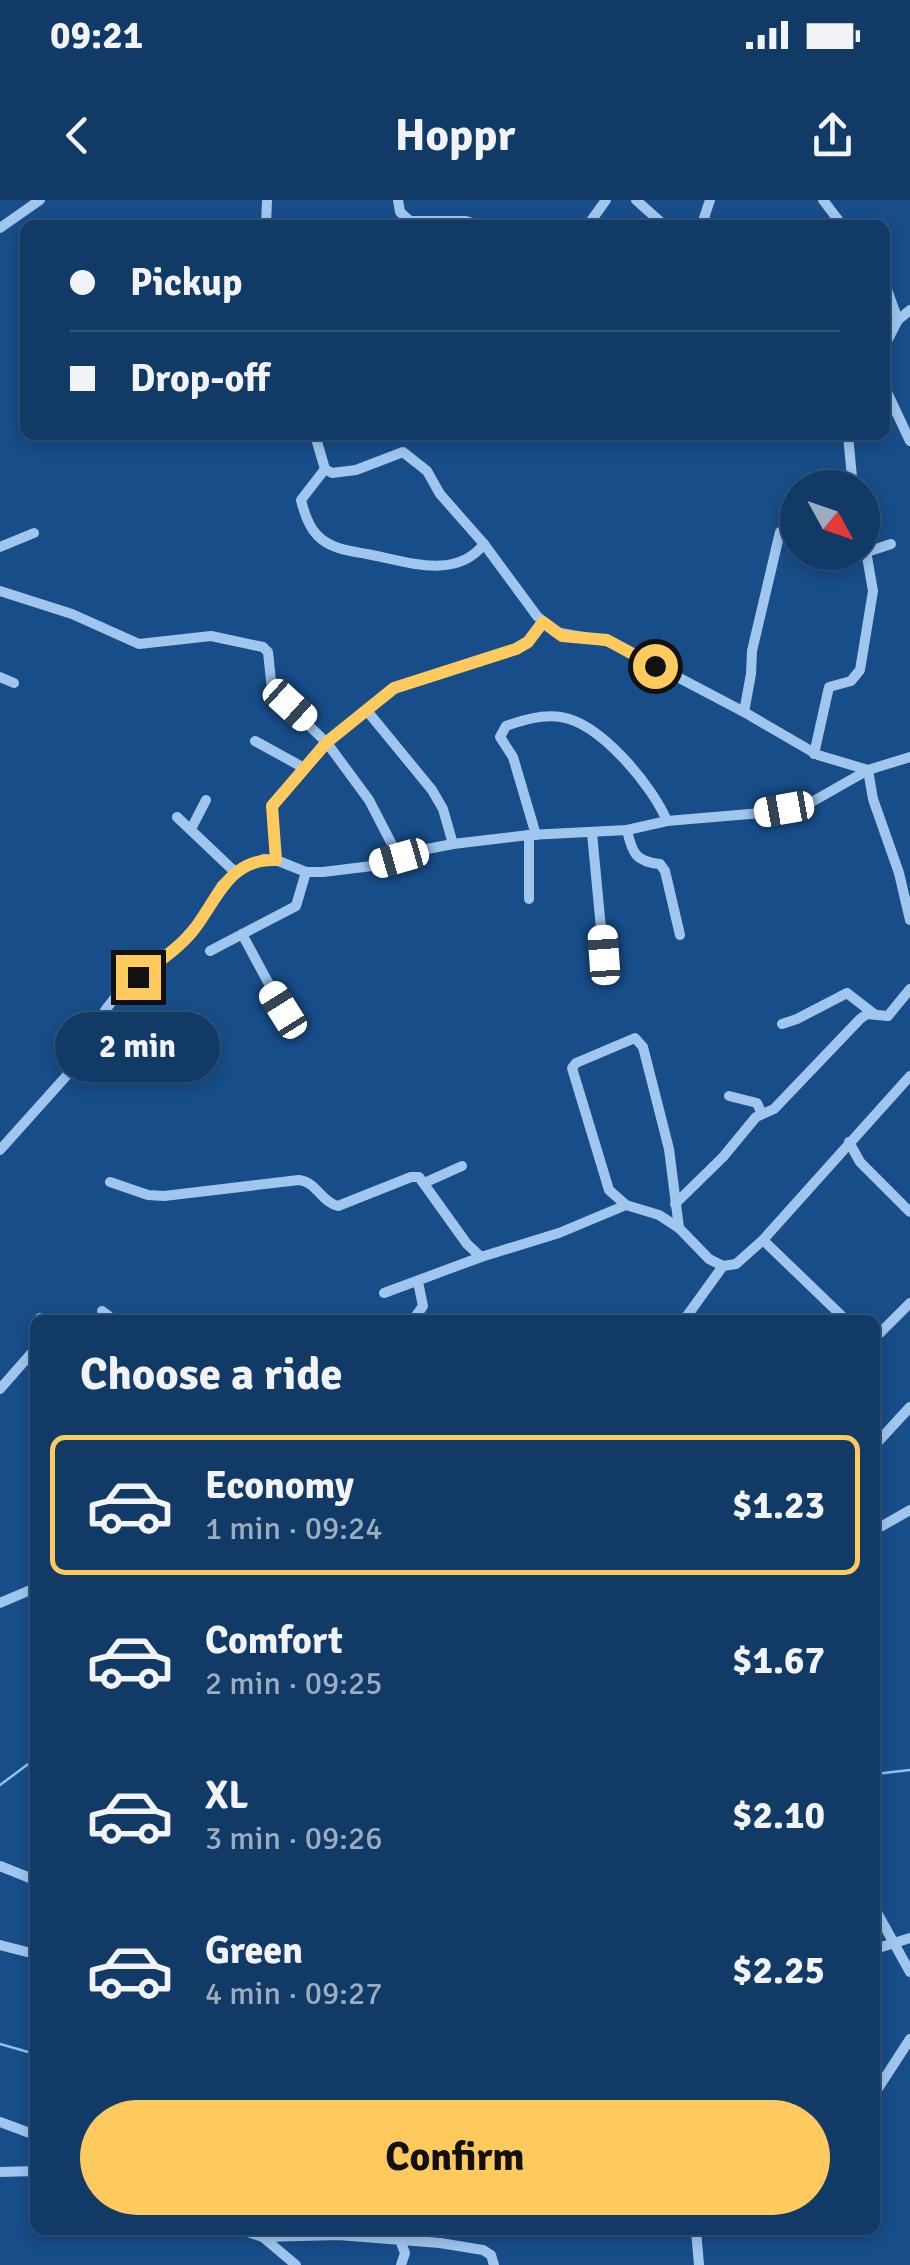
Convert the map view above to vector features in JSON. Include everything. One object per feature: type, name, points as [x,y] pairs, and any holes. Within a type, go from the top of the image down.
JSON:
[{"type":"street","points":[[1,226],[40,200]]},
{"type":"street","points":[[636,200],[658,220]]},
{"type":"street","points":[[890,298],[898,320]]},
{"type":"street","points":[[890,335],[898,320],[910,310]]},
{"type":"street","points":[[890,398],[910,440]]},
{"type":"street","points":[[316,440],[325,469],[332,473],[356,470],[402,452],[427,471],[440,494],[543,622],[562,636],[611,642],[814,754],[868,770]]},
{"type":"street","points":[[848,440],[851,470]]},
{"type":"street","points":[[325,469],[304,493],[304,509],[314,534],[345,552],[371,554],[392,562],[450,565],[474,557],[484,544]]},
{"type":"street","points":[[0,547],[34,532]]},
{"type":"street","points":[[744,712],[752,651],[780,532]]},
{"type":"street","points":[[880,548],[891,544]]},
{"type":"street","points":[[814,754],[829,687],[851,681],[860,670],[874,591],[871,570]]},
{"type":"street","points":[[0,590],[72,614],[139,644],[211,636],[256,644],[268,652],[272,690],[327,742],[369,800],[399,858]]},
{"type":"street","points":[[276,860],[272,806],[327,742],[394,688],[516,649],[528,642],[543,622]]},
{"type":"street","points":[[0,677],[14,683]]},
{"type":"street","points":[[368,712],[432,790],[443,809],[453,844]]},
{"type":"street","points":[[529,898],[532,835],[513,757],[500,737],[506,726],[563,716],[609,743],[654,797],[667,822]]},
{"type":"street","points":[[256,742],[304,768]]},
{"type":"street","points":[[0,1150],[69,1072],[114,1000],[192,933],[222,885],[235,872],[264,859],[306,872],[350,869],[453,844],[627,830],[761,813],[810,802],[868,770],[910,756]]},
{"type":"street","points":[[868,770],[873,799],[904,874],[910,920]]},
{"type":"street","points":[[191,829],[206,800]]},
{"type":"street","points":[[177,817],[235,872]]},
{"type":"street","points":[[627,830],[637,859],[660,864],[665,871],[680,935]]},
{"type":"street","points":[[592,833],[605,972]]},
{"type":"street","points":[[210,951],[296,906],[306,872]]},
{"type":"street","points":[[242,934],[283,1010]]},
{"type":"street","points":[[675,1204],[761,1112],[774,1108],[864,1016],[891,1014],[910,989]]},
{"type":"street","points":[[782,1024],[847,993],[875,1014]]},
{"type":"street","points":[[679,1228],[670,1149],[643,1047],[635,1038],[576,1063],[572,1068],[609,1190],[626,1206],[659,1216],[679,1228],[709,1259],[723,1266],[736,1264],[763,1240],[910,1076]]},
{"type":"street","points":[[729,1096],[757,1103],[761,1112]]},
{"type":"street","points":[[849,1142],[860,1162],[910,1212]]},
{"type":"street","points":[[424,1183],[462,1166]]},
{"type":"street","points":[[110,1182],[148,1195],[164,1196],[300,1180],[338,1206],[411,1176],[424,1183],[467,1244],[481,1256]]},
{"type":"street","points":[[384,1293],[626,1206]]},
{"type":"street","points":[[763,1240],[841,1315]]},
{"type":"street","points":[[688,1315],[723,1266]]},
{"type":"street","points":[[417,1315],[424,1306],[418,1282]]},
{"type":"street","points":[[880,1333],[910,1303]]},
{"type":"street","points":[[102,1310],[108,1315]]},
{"type":"street","points":[[0,1389],[30,1355]]},
{"type":"street","points":[[880,1440],[910,1407]]},
{"type":"street","points":[[880,1527],[910,1510]]},
{"type":"street","points":[[0,1603],[30,1590]]},
{"type":"street","points":[[0,1866],[30,1878]]},
{"type":"street","points":[[880,1919],[910,1972]]},
{"type":"street","points":[[880,1948],[910,1938]]},
{"type":"street","points":[[0,1945],[30,1953]]},
{"type":"street","points":[[880,2085],[910,2039]]},
{"type":"street","points":[[0,2122],[30,2132]]},
{"type":"street","points":[[0,2172],[30,2170]]},
{"type":"street","points":[[257,2235],[338,2235],[484,2250],[491,2255],[494,2265]]},
{"type":"street","points":[[696,2235],[699,2265]]},
{"type":"street","points":[[264,2237],[296,2265]]},
{"type":"street","points":[[400,2240],[404,2253],[401,2265]]},
{"type":"waterway","points":[[0,1785],[30,1763]]},
{"type":"waterway","points":[[880,1773],[910,1770]]},
{"type":"waterway","points":[[0,2044],[30,2053]]},
{"type":"route","points":[[138,977],[192,933],[210,902],[235,872],[264,859],[276,860],[272,806],[327,742],[394,688],[516,649],[528,642],[543,622],[562,636],[607,640],[655,666]]}]
